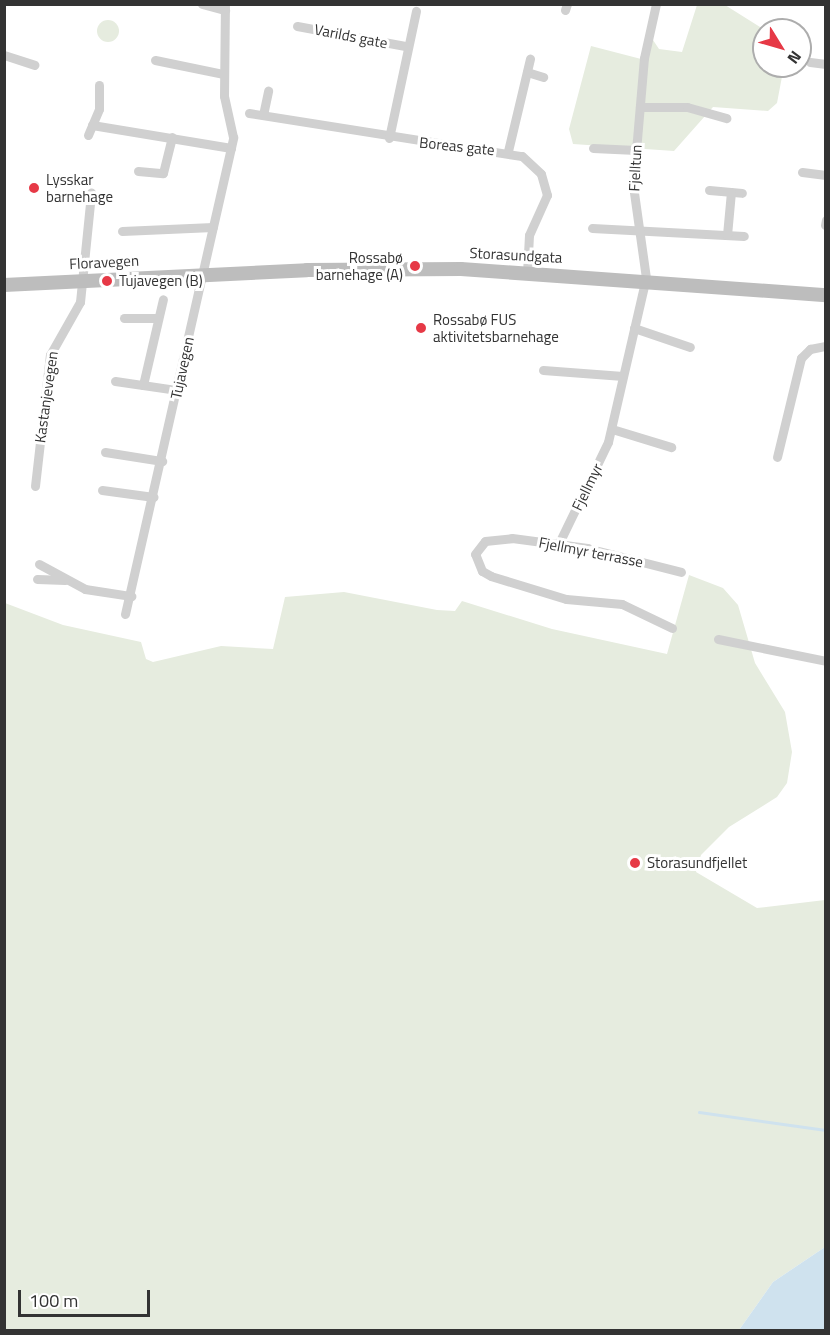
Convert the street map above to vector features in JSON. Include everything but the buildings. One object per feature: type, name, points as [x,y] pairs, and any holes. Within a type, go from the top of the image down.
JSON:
[{"type":"street","points":[[202,4],[225,7]]},
{"type":"street","name":"Fjelltun","points":[[646,278],[637,230],[636,150],[640,106],[656,4]]},
{"type":"street","name":"Tujavegen","points":[[125,614],[154,497],[231,148],[234,124],[224,96],[225,7]]},
{"type":"street","name":"Varilds gate","points":[[388,138],[405,46],[416,11]]},
{"type":"street","name":"Varilds gate","points":[[297,26],[405,46]]},
{"type":"street","points":[[4,55],[34,65]]},
{"type":"street","points":[[508,151],[530,59]]},
{"type":"street","points":[[155,60],[224,74]]},
{"type":"street","points":[[527,72],[543,77]]},
{"type":"street","points":[[99,85],[93,129],[124,130],[231,148]]},
{"type":"street","points":[[263,115],[268,91]]},
{"type":"street","points":[[640,106],[687,107],[726,118]]},
{"type":"street","name":"Boreas gate","points":[[249,113],[388,138],[508,151],[532,164],[546,183],[544,209],[529,235],[527,271]]},
{"type":"street","points":[[138,171],[164,173],[172,137]]},
{"type":"street","points":[[593,148],[636,150]]},
{"type":"street","points":[[802,172],[825,175]]},
{"type":"street","points":[[709,190],[742,193]]},
{"type":"street","points":[[727,235],[731,192]]},
{"type":"street","name":"Kastanjevegen","points":[[35,486],[50,355],[77,309],[84,279],[91,193]]},
{"type":"street","points":[[122,231],[213,227]]},
{"type":"street","points":[[592,228],[744,236]]},
{"type":"street","name":"Storasundgata","points":[[203,274],[527,271],[646,278],[825,295]]},
{"type":"street","name":"Floravegen","points":[[4,285],[203,274]]},
{"type":"street","name":"Fjellmyr","points":[[558,543],[612,429],[646,278]]},
{"type":"street","points":[[144,385],[163,299]]},
{"type":"street","points":[[124,318],[157,318]]},
{"type":"street","points":[[634,328],[690,346]]},
{"type":"street","points":[[777,457],[801,358],[825,346]]},
{"type":"street","points":[[543,370],[623,376]]},
{"type":"street","points":[[115,381],[177,390]]},
{"type":"street","points":[[612,429],[671,447]]},
{"type":"street","points":[[105,452],[162,461]]},
{"type":"street","points":[[102,490],[154,497]]},
{"type":"street","name":"Fjellmyr terrasse","points":[[672,628],[622,604],[566,599],[491,576],[477,563],[478,547],[496,538],[558,543],[681,572]]},
{"type":"street","points":[[39,564],[65,580]]},
{"type":"street","points":[[37,579],[65,580],[131,596]]},
{"type":"street","points":[[717,639],[825,661]]},
{"type":"shaded area","points":[[697,5],[725,5],[752,22],[752,78],[782,78],[777,103],[768,111],[713,107],[674,151],[573,144],[569,129],[591,46],[645,60],[649,34],[659,49],[682,52]]},
{"type":"shaded area","points":[[108,20],[116,23],[119,31],[116,39],[108,42],[100,39],[97,31],[100,23]]},
{"type":"shaded area","points":[[689,575],[723,588],[738,605],[755,663],[785,712],[792,752],[787,783],[777,797],[729,827],[701,855],[696,872],[757,908],[825,900],[825,1247],[773,1282],[739,1330],[5,1330],[5,603],[63,625],[141,642],[146,659],[153,662],[221,646],[273,649],[285,597],[344,592],[437,610],[455,611],[462,601],[552,629],[667,654]]},
{"type":"water","points":[[825,1247],[825,1330],[739,1330],[773,1282]]},
{"type":"waterway","points":[[699,1112],[826,1130]]},
{"type":"place","name":"Lysskar barnehage","points":[[34,188]]},
{"type":"place","name":"Rossabø barnehage (A)","points":[[415,266]]},
{"type":"place","name":"Tujavegen (B)","points":[[107,281]]},
{"type":"place","name":"Rossabø FUS aktivitetsbarnehage","points":[[421,328]]},
{"type":"place","name":"Storasundfjellet","points":[[635,863]]}]
